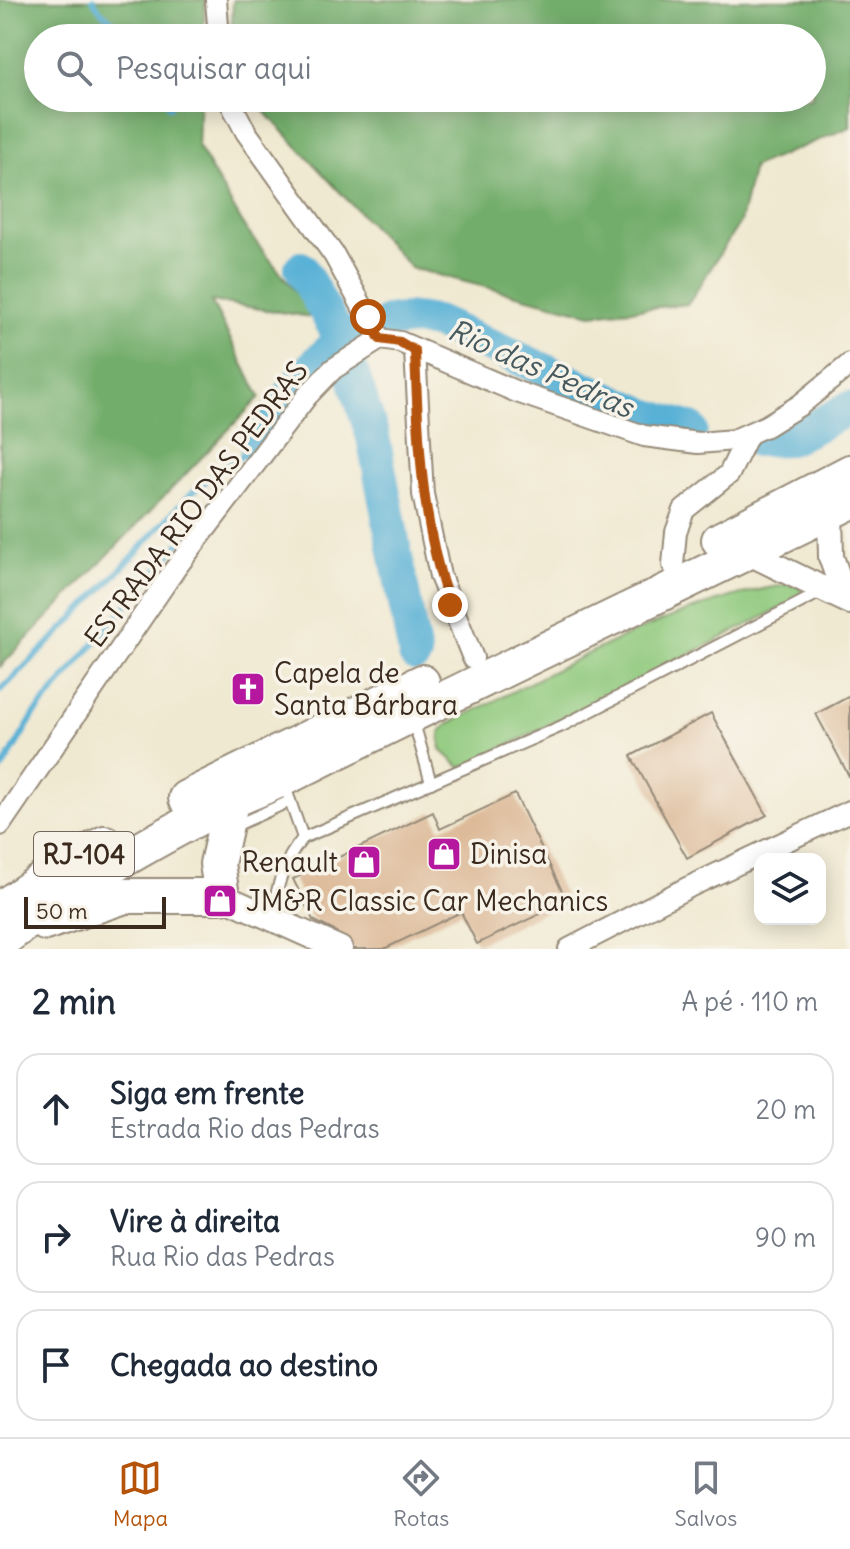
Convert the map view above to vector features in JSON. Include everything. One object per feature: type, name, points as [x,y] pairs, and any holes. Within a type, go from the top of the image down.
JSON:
[{"type":"highway","name":"RJ-104","points":[[0,909],[58,869],[172,806],[473,658],[673,565],[850,472]]},
{"type":"highway","name":"RJ-104","points":[[0,942],[59,897],[102,870],[286,790],[412,713],[840,507]]},
{"type":"highway","points":[[0,942],[56,918],[125,896],[222,896],[217,864],[226,817]]},
{"type":"street","points":[[216,0],[218,24]]},
{"type":"street","points":[[235,112],[246,132],[334,255],[380,339],[400,342],[517,392],[644,436],[698,443],[748,435],[800,405],[850,364]]},
{"type":"street","name":"ESTRADA RIO DAS PEDRAS","points":[[0,825],[175,569],[307,396],[333,369],[380,339]]},
{"type":"street","points":[[415,351],[423,494],[440,576],[473,658]]},
{"type":"street","points":[[673,565],[676,532],[684,510],[729,474],[748,435]]},
{"type":"street","points":[[840,507],[831,557],[842,590]]},
{"type":"street","points":[[745,551],[842,590]]},
{"type":"street","points":[[569,949],[689,887],[850,811]]},
{"type":"street","points":[[222,896],[340,949]]},
{"type":"lane","points":[[272,918],[281,874],[291,852],[303,838],[562,726],[842,590]]},
{"type":"lane","points":[[412,713],[431,783]]},
{"type":"lane","points":[[286,790],[303,838]]},
{"type":"green space","points":[[0,0],[205,0],[204,24],[24,24],[24,112],[199,112],[198,147],[247,231],[317,318],[211,301],[260,397],[0,667]]},
{"type":"green space","points":[[233,0],[850,0],[850,127],[753,167],[740,222],[688,304],[591,314],[411,268],[265,112],[826,112],[826,24],[232,24]]},
{"type":"green space","points":[[784,585],[796,585],[804,592],[803,597],[471,764],[461,768],[441,750],[440,732],[448,724],[612,642],[697,608]]},
{"type":"building","points":[[850,696],[850,778],[816,714]]},
{"type":"building","points":[[711,713],[767,815],[687,858],[631,756]]},
{"type":"building","name":"Dinisa","points":[[515,794],[567,901],[477,944],[461,912],[384,949],[353,949],[324,937],[336,932],[313,920],[293,879],[433,812],[440,829]]},
{"type":"waterway","name":"Rio das Pedras","points":[[93,0],[116,24]]},
{"type":"waterway","points":[[301,268],[342,341],[373,437],[415,655]]},
{"type":"waterway","name":"Rio das Pedras","points":[[388,322],[413,319],[436,322],[646,415],[691,429]]},
{"type":"waterway","name":"Rio das Pedras","points":[[257,448],[288,397],[312,367],[359,331]]},
{"type":"waterway","name":"Rio das Pedras","points":[[757,440],[790,439],[850,408]]},
{"type":"waterway","points":[[0,691],[183,502],[216,473],[257,448]]},
{"type":"waterway","points":[[0,772],[34,715],[213,503]]},
{"type":"place","name":"Capela de Santa Bárbara","points":[[248,689]]},
{"type":"place","name":"Dinisa","points":[[444,854]]},
{"type":"place","name":"Renault","points":[[364,862]]},
{"type":"place","name":"JM&R Classic Car Mechanics","points":[[220,901]]},
{"type":"route","points":[[368,317],[380,339],[400,342],[415,351],[423,494],[440,576],[450,605]]}]
